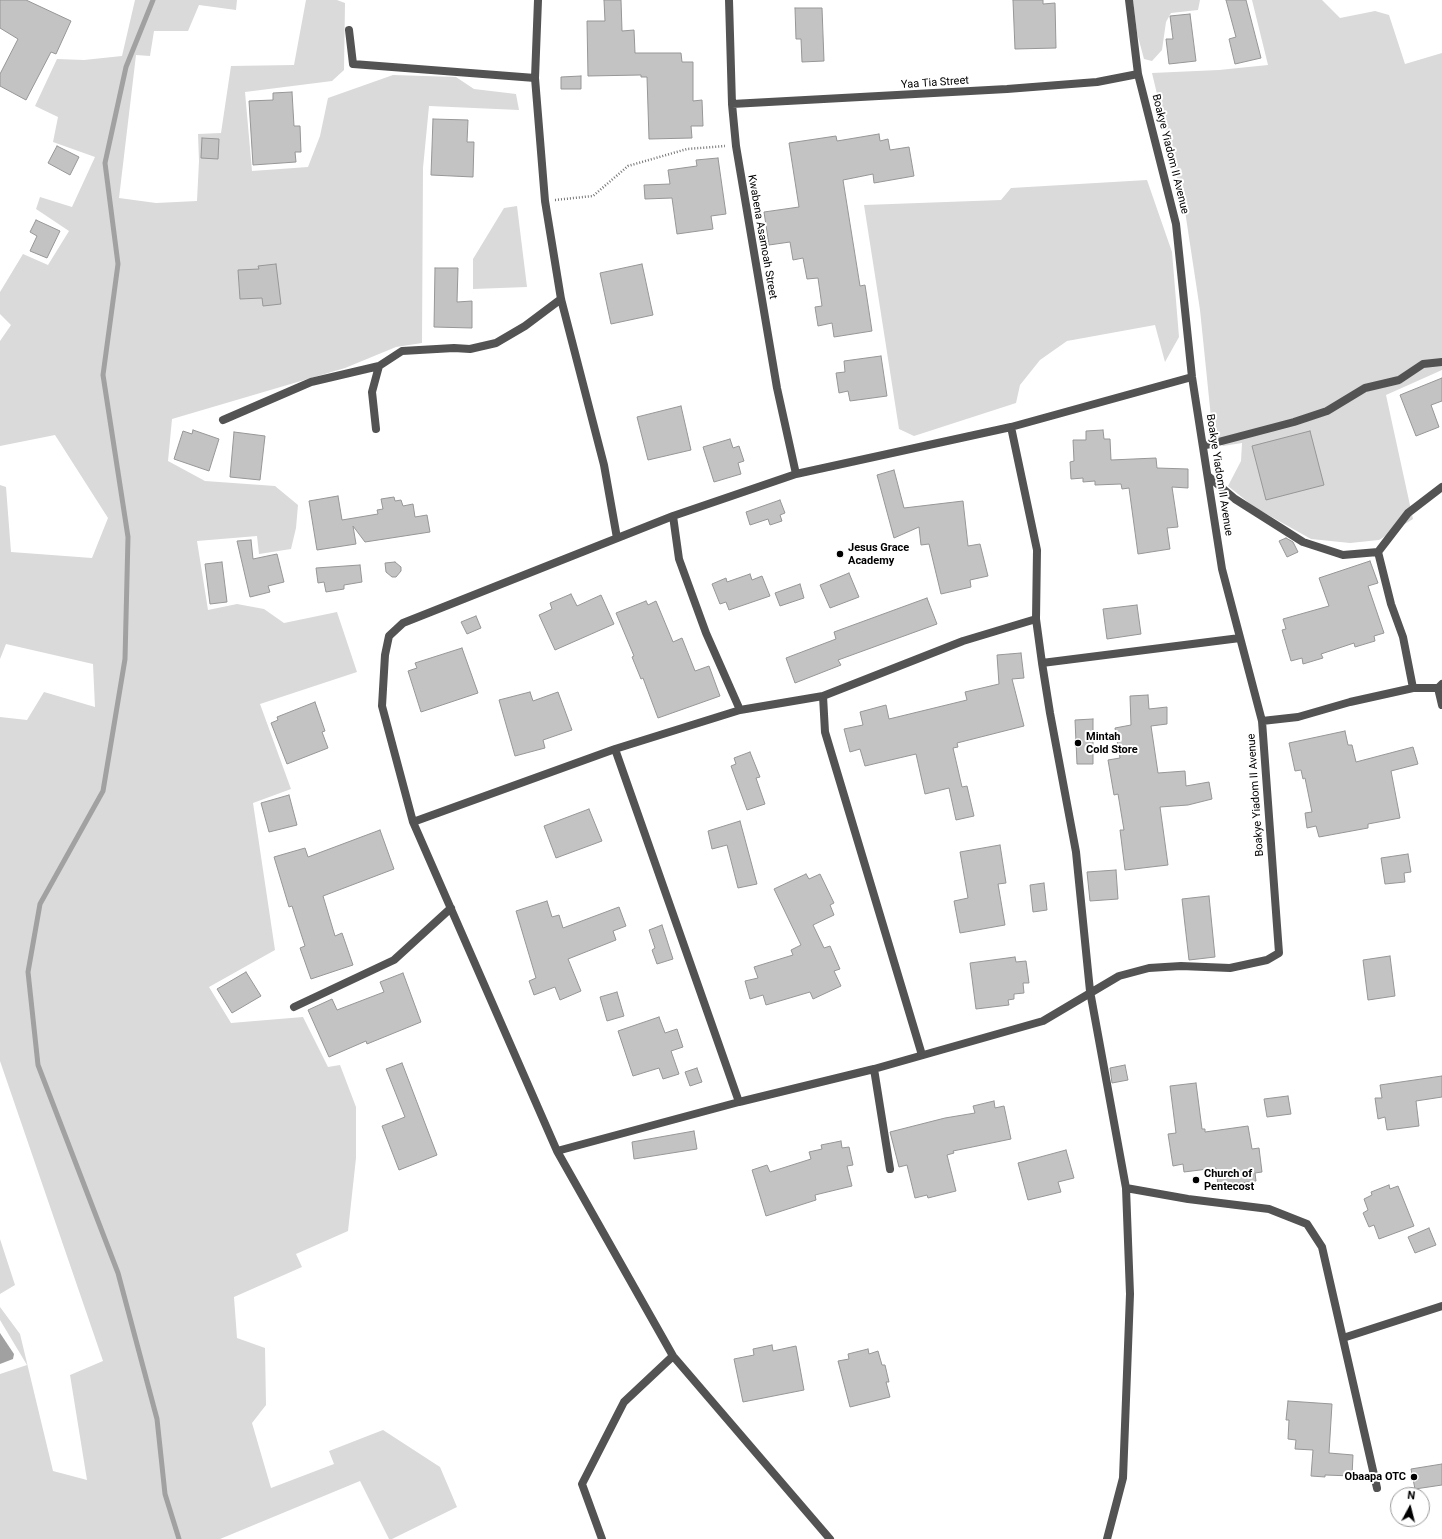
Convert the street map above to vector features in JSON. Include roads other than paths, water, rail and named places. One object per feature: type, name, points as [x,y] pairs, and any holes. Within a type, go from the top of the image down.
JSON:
[{"type":"street","points":[[538,0],[535,78],[545,201],[561,298],[604,466],[617,538]]},
{"type":"street","name":"Kwabena Asamoah Street","points":[[729,0],[732,104],[736,146],[777,388],[796,474]]},
{"type":"street","name":"Boakye Yiadom II Avenue","points":[[1090,992],[1119,976],[1149,968],[1181,966],[1230,968],[1267,960],[1279,953],[1262,721],[1222,569],[1192,377],[1176,224],[1138,74],[1129,0]]},
{"type":"street","points":[[349,30],[353,64],[535,78]]},
{"type":"street","name":"Yaa Tia Street","points":[[732,104],[1007,89],[1098,82],[1138,74]]},
{"type":"street","points":[[223,420],[311,382],[379,366],[402,351],[454,348],[470,349],[496,343],[525,326],[561,298]]},
{"type":"street","points":[[1203,446],[1294,422],[1327,411],[1365,388],[1399,380],[1423,364],[1442,362]]},
{"type":"street","points":[[376,429],[372,392],[379,366]]},
{"type":"street","points":[[830,1539],[673,1356],[557,1151],[452,908],[412,822],[382,706],[385,655],[389,636],[403,623],[673,516],[796,474],[1011,427],[1192,377]]},
{"type":"street","points":[[1011,427],[1037,550],[1036,619],[1042,663],[1076,852],[1090,992],[1126,1188],[1130,1294],[1123,1478],[1107,1539]]},
{"type":"street","points":[[1208,476],[1235,499],[1303,542],[1342,555],[1378,552],[1408,513],[1442,487]]},
{"type":"street","points":[[673,516],[679,559],[706,633],[740,710]]},
{"type":"street","points":[[1378,552],[1391,604],[1403,637],[1412,688]]},
{"type":"street","points":[[412,822],[615,749],[740,710],[823,696],[963,641],[1036,619]]},
{"type":"street","points":[[1042,663],[1240,638]]},
{"type":"street","points":[[1262,721],[1298,717],[1350,702],[1412,688],[1440,686],[1442,705]]},
{"type":"street","points":[[823,696],[825,732],[922,1055]]},
{"type":"street","points":[[615,749],[739,1102]]},
{"type":"street","points":[[294,1007],[394,960],[452,908]]},
{"type":"street","points":[[557,1151],[739,1102],[874,1069],[1043,1020],[1090,992]]},
{"type":"street","points":[[874,1069],[890,1169]]},
{"type":"street","points":[[1126,1188],[1188,1199],[1269,1208],[1307,1224],[1322,1247],[1377,1488]]},
{"type":"street","points":[[1343,1338],[1442,1306]]},
{"type":"street","points":[[602,1539],[582,1484],[624,1402],[673,1356]]},
{"type":"waterway","points":[[153,0],[126,67],[105,163],[118,264],[103,375],[128,537],[125,659],[103,791],[40,904],[28,972],[38,1065],[118,1273],[157,1419],[165,1494],[179,1539]]},
{"type":"place","name":"Jesus Grace Academy","points":[[840,554]]},
{"type":"place","name":"Mintah Cold Store","points":[[1078,743]]},
{"type":"place","name":"Church of Pentecost","points":[[1196,1180]]},
{"type":"place","name":"Obaapa OTC","points":[[1414,1477]]}]
